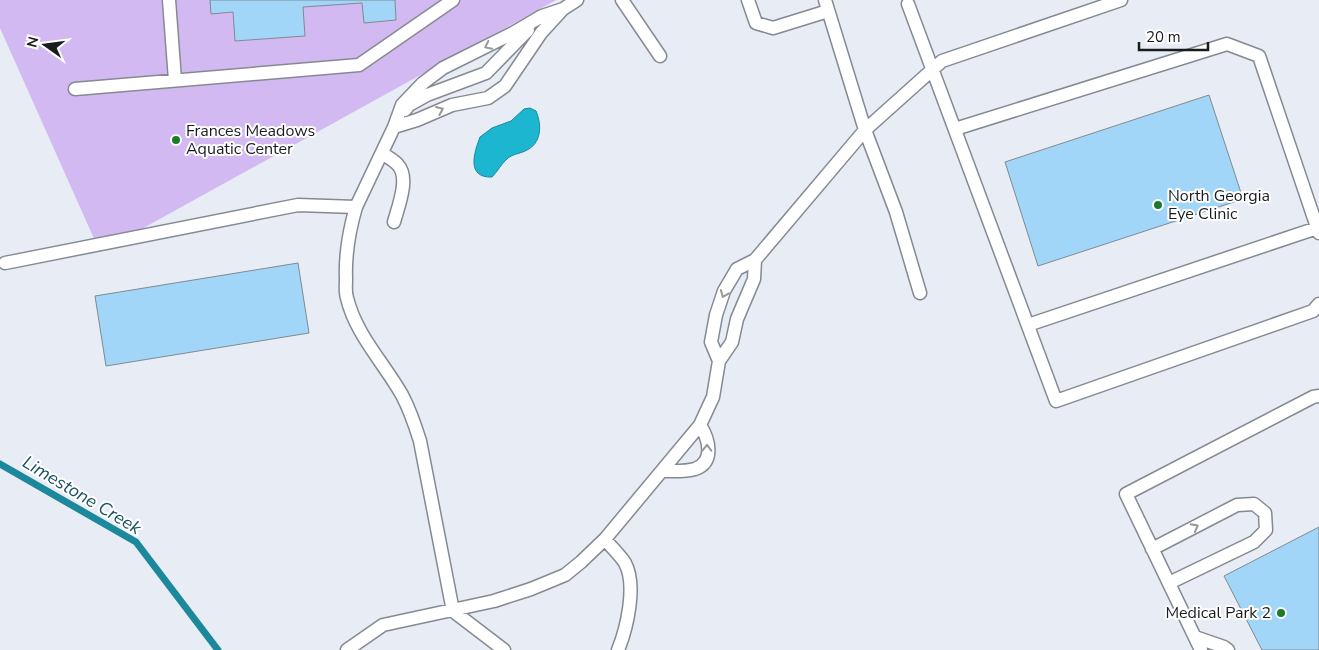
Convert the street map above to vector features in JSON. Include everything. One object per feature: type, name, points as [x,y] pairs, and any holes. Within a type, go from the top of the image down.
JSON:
[{"type":"lane","points":[[168,0],[175,80]]},
{"type":"lane","points":[[75,89],[360,65],[453,0]]},
{"type":"lane","points":[[504,650],[453,611],[420,441],[401,394],[373,354],[358,327],[347,298],[345,257],[350,227],[356,207],[394,127],[402,105],[443,68],[514,33],[537,19],[563,9],[577,0]]},
{"type":"lane","points":[[622,0],[660,56]]},
{"type":"lane","points":[[748,0],[756,23],[773,28],[826,5],[866,130],[896,212],[920,293]]},
{"type":"lane","points":[[719,361],[711,342],[716,315],[724,291],[737,269],[755,260],[866,130],[933,69],[942,61],[1121,0]]},
{"type":"lane","points":[[911,1],[933,69],[1056,401],[1314,311],[1319,304]]},
{"type":"lane","points":[[394,127],[417,120],[452,105],[488,98],[506,86],[541,33],[563,9]]},
{"type":"lane","points":[[394,127],[409,105],[428,95],[486,73],[537,19]]},
{"type":"lane","points":[[955,129],[1227,44],[1259,56],[1318,231],[1028,325]]},
{"type":"lane","points":[[382,153],[399,166],[403,175],[402,196],[394,222]]},
{"type":"lane","points":[[5,263],[298,205],[356,207]]},
{"type":"lane","points":[[347,650],[383,625],[453,611],[503,598],[566,575],[605,539],[700,425],[713,397],[719,361],[732,342],[737,319],[754,279],[755,260]]},
{"type":"lane","points":[[1201,650],[1126,494],[1313,397],[1319,396]]},
{"type":"lane","points":[[663,471],[695,469],[707,459],[709,448],[707,437],[700,425]]},
{"type":"lane","points":[[1152,549],[1237,504],[1254,504],[1265,514],[1266,530],[1254,542],[1169,583]]},
{"type":"lane","points":[[605,539],[625,564],[632,583],[626,620],[618,650]]},
{"type":"lane","points":[[1195,637],[1224,646],[1228,650]]},
{"type":"shaded area","name":"Frances Meadows Aquatic Center","points":[[0,0],[556,0],[100,252],[0,28]]},
{"type":"water","points":[[530,108],[536,111],[540,128],[535,144],[525,151],[509,157],[492,177],[478,173],[475,169],[474,157],[480,137],[492,128],[511,121],[524,109]]},
{"type":"building","points":[[210,0],[395,0],[396,20],[364,23],[362,3],[303,7],[305,36],[235,41],[233,12],[211,14]]},
{"type":"building","points":[[1209,95],[1243,199],[1038,266],[1005,162]]},
{"type":"building","points":[[298,263],[309,333],[106,366],[95,296]]},
{"type":"building","name":"Medical Park 2","points":[[1319,527],[1319,650],[1262,650],[1224,576]]},
{"type":"waterway","name":"Limestone Creek","points":[[0,464],[136,542],[218,650]]},
{"type":"place","name":"Frances Meadows Aquatic Center","points":[[176,140]]},
{"type":"place","name":"North Georgia Eye Clinic","points":[[1158,205]]},
{"type":"place","name":"Medical Park 2","points":[[1281,613]]}]
